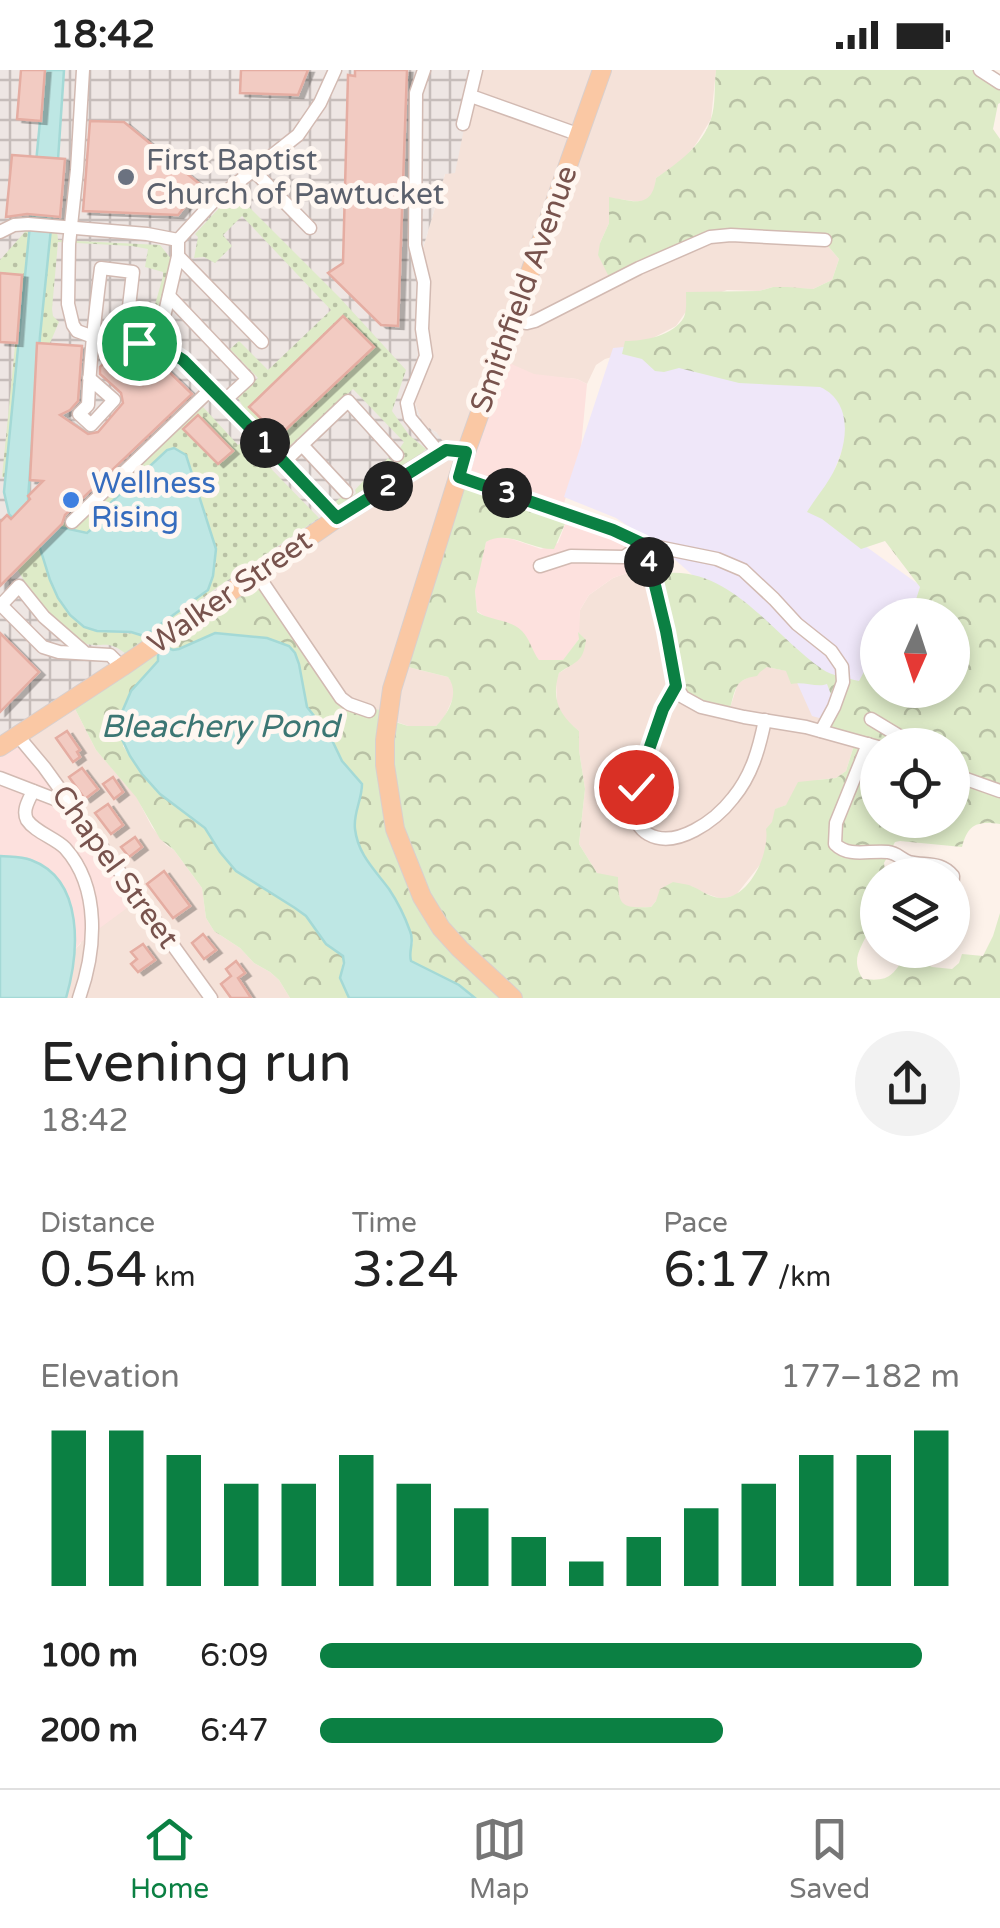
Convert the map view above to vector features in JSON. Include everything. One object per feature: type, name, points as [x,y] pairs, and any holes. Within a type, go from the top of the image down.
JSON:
[{"type":"main road","name":"Smithfield Avenue","points":[[514,998],[460,949],[422,897],[396,829],[385,765],[385,740],[392,689],[466,452],[602,70]]},
{"type":"main road","name":"Walker Street","points":[[0,747],[337,518],[446,450],[466,452]]},
{"type":"street","points":[[82,70],[71,228],[70,319],[78,331],[157,347],[183,360],[337,518]]},
{"type":"street","points":[[157,347],[178,256],[178,240],[213,202],[298,135],[320,103],[334,70]]},
{"type":"street","points":[[424,70],[416,93],[414,246],[424,282],[422,328],[426,356],[407,403],[410,418],[440,454]]},
{"type":"street","points":[[463,124],[476,70]]},
{"type":"street","points":[[980,70],[1000,83]]},
{"type":"street","points":[[470,96],[580,134]]},
{"type":"street","points":[[253,170],[310,228]]},
{"type":"street","points":[[0,232],[22,224],[178,240]]},
{"type":"street","points":[[513,322],[534,321],[710,237],[730,234],[825,240]]},
{"type":"street","points":[[178,256],[262,342]]},
{"type":"street","points":[[90,378],[101,268],[133,272],[125,341]]},
{"type":"street","points":[[169,296],[248,379],[224,402]]},
{"type":"street","points":[[72,522],[212,388]]},
{"type":"street","points":[[284,462],[348,400],[397,455]]},
{"type":"street","points":[[302,445],[346,492]]},
{"type":"street","points":[[459,477],[643,544],[717,559],[743,570],[797,624],[831,651],[842,667],[842,682],[821,730]]},
{"type":"street","points":[[540,566],[571,556],[624,557],[643,544]]},
{"type":"street","points":[[643,544],[676,686],[683,697],[701,706],[821,730],[860,742]]},
{"type":"street","points":[[257,574],[340,698],[369,710]]},
{"type":"street","points":[[85,652],[44,616],[20,586],[0,604],[44,647],[110,656],[122,667]]},
{"type":"street","points":[[676,686],[663,709],[634,798],[637,823],[658,838],[674,840],[690,832],[732,799],[757,756],[765,720]]},
{"type":"street","points":[[871,719],[886,728]]},
{"type":"street","name":"Chapel Street","points":[[18,736],[211,998]]},
{"type":"street","points":[[860,773],[836,823],[835,844],[853,852],[894,853],[900,858]]},
{"type":"street","points":[[0,778],[70,806]]},
{"type":"street","points":[[970,780],[1000,791]]},
{"type":"street","points":[[33,790],[25,810],[29,823],[62,845],[80,867],[89,895],[90,955],[79,998]]},
{"type":"shaded area","points":[[0,70],[476,70],[455,173],[445,174],[421,255],[431,353],[414,401],[423,424],[437,433],[446,446],[0,746]],"holes":[[[30,223],[51,224],[28,499],[55,526],[79,532],[195,490],[209,526],[58,598],[39,544],[9,514],[4,492]]]},
{"type":"shaded area","points":[[476,70],[716,70],[711,119],[696,144],[682,161],[656,178],[649,199],[642,202],[609,198],[609,223],[600,243],[703,236],[822,239],[839,259],[832,280],[813,289],[773,287],[719,293],[685,313],[676,326],[596,365],[587,384],[577,379],[534,375],[501,360],[400,665],[448,677],[455,694],[436,726],[408,726],[343,699],[258,573],[437,433],[423,424],[414,401],[421,255]]},
{"type":"shaded area","points":[[687,341],[865,392],[818,512],[925,589],[925,598],[860,598],[860,708],[867,708],[855,728],[812,716],[786,658],[663,549],[616,518],[564,497],[613,348]]},
{"type":"shaded area","points":[[500,359],[534,374],[577,379],[587,384],[581,447],[562,510],[460,472]]},
{"type":"shaded area","points":[[568,517],[633,537],[650,565],[613,578],[589,595],[580,610],[579,639],[571,650],[563,660],[539,660],[526,637],[508,623],[477,611],[475,591],[481,560],[486,542],[494,537],[541,549],[558,543]]},
{"type":"shaded area","points":[[650,565],[729,711],[738,683],[767,667],[787,671],[856,739],[846,771],[836,778],[817,780],[776,809],[763,861],[736,895],[722,899],[691,886],[651,907],[629,908],[597,873],[579,844],[585,789],[579,731],[564,719],[557,704],[556,681],[585,640],[578,632],[580,610],[589,595],[613,578]]},
{"type":"shaded area","points":[[70,699],[96,750],[136,796],[152,827],[202,888],[206,918],[214,931],[270,972],[290,998],[66,998],[74,951],[81,943],[22,731]]},
{"type":"shaded area","points":[[16,735],[142,897],[74,951],[71,906],[22,857],[0,856],[0,745]]},
{"type":"green space","points":[[716,70],[982,70],[1000,81],[1000,103],[993,129],[1000,139],[1000,824],[985,823],[970,830],[970,728],[860,728],[860,838],[965,838],[962,847],[900,841],[895,842],[887,858],[860,858],[857,966],[863,979],[890,976],[897,968],[970,968],[970,955],[983,956],[1000,913],[1000,998],[475,998],[459,985],[411,961],[410,930],[367,862],[355,834],[355,813],[363,788],[307,707],[301,672],[267,638],[242,635],[173,650],[158,661],[127,699],[123,746],[160,794],[205,828],[236,871],[306,916],[326,944],[343,956],[341,978],[349,998],[290,998],[270,972],[214,931],[206,918],[202,888],[174,850],[160,839],[136,797],[96,750],[70,699],[254,575],[343,699],[358,708],[383,710],[389,720],[408,726],[436,726],[451,703],[453,690],[448,677],[400,665],[456,482],[568,517],[554,549],[502,538],[486,542],[475,591],[477,612],[517,627],[539,660],[563,660],[579,639],[578,632],[586,640],[581,657],[559,673],[556,691],[566,719],[579,731],[585,789],[579,844],[597,873],[618,877],[621,900],[628,906],[651,907],[660,889],[673,882],[720,898],[740,891],[761,862],[766,829],[775,809],[786,805],[798,782],[836,778],[846,771],[856,739],[829,728],[833,700],[827,684],[791,684],[786,671],[767,667],[757,676],[743,680],[729,711],[679,690],[655,575],[680,573],[726,588],[822,669],[860,679],[860,708],[970,708],[970,598],[916,598],[920,587],[885,541],[861,549],[807,512],[836,467],[844,442],[843,416],[831,394],[820,387],[739,383],[679,368],[655,371],[642,359],[622,354],[625,341],[658,336],[673,329],[684,317],[686,292],[813,289],[832,280],[839,259],[822,239],[703,236],[610,279],[598,255],[609,223],[609,197],[646,199],[656,178],[681,160],[707,129]]},
{"type":"green space","points":[[234,192],[406,370],[392,411],[409,435],[426,449],[338,508],[336,501],[343,496],[348,499],[364,480],[372,482],[381,475],[377,470],[388,458],[396,464],[405,456],[400,448],[404,442],[353,389],[286,449],[245,410],[238,398],[258,378],[230,349],[239,341],[268,370],[331,310],[242,216],[223,235],[232,246],[215,263],[204,257],[194,258],[198,237],[195,234]]},
{"type":"green space","points":[[31,225],[6,478],[2,477],[22,275],[0,273],[0,260]]},
{"type":"green space","points":[[51,231],[57,231],[58,240],[160,245],[172,260],[152,330],[163,344],[133,336],[148,330],[163,276],[163,272],[145,267],[148,249],[58,242],[52,309],[59,322],[50,343],[39,343]]},
{"type":"green space","points":[[112,351],[152,361],[135,378]]},
{"type":"green space","points":[[193,396],[238,445],[244,441],[319,518],[125,653],[113,646],[77,640],[47,612],[17,569],[39,544],[61,603],[81,623],[95,629],[139,632],[208,590],[216,549],[186,455],[174,448],[167,450],[102,511],[92,530],[81,532],[60,527]]},
{"type":"water","points":[[45,70],[64,70],[28,499],[55,526],[87,533],[100,522],[102,511],[167,450],[174,448],[186,455],[216,549],[213,576],[208,590],[144,636],[97,631],[84,627],[70,615],[50,580],[39,545],[9,514],[4,492]]},
{"type":"water","name":"Bleachery Pond","points":[[215,633],[267,638],[289,646],[295,653],[307,707],[362,784],[355,817],[357,838],[363,854],[406,920],[412,942],[411,961],[459,985],[475,998],[349,998],[340,978],[343,956],[326,944],[306,916],[236,871],[205,828],[160,794],[142,774],[121,737],[122,712],[131,691],[158,661],[158,654]]},
{"type":"water","points":[[0,856],[27,859],[49,870],[69,901],[75,940],[66,998],[0,998]]},
{"type":"building","points":[[21,70],[45,70],[41,121],[17,119]]},
{"type":"building","points":[[241,70],[308,70],[298,95],[240,93]]},
{"type":"building","points":[[355,70],[407,70],[398,326],[381,325],[328,273],[343,263],[348,75],[355,76]]},
{"type":"building","points":[[90,121],[124,122],[202,186],[178,215],[83,211]]},
{"type":"building","points":[[12,155],[65,159],[60,217],[6,217]]},
{"type":"building","points":[[0,273],[22,275],[17,343],[0,342]]},
{"type":"building","points":[[343,316],[374,347],[279,436],[249,407]]},
{"type":"building","points":[[37,343],[82,346],[78,401],[60,415],[88,434],[98,432],[123,403],[121,393],[100,374],[100,367],[112,355],[143,385],[162,365],[192,394],[65,515],[62,524],[0,586],[0,522],[7,515],[11,519],[43,481],[30,480]]},
{"type":"building","points":[[198,415],[233,451],[218,464],[183,429]]},
{"type":"building","points":[[0,633],[39,672],[0,712]]},
{"type":"building","points":[[67,731],[80,750],[80,757],[73,762],[56,738]]},
{"type":"building","points":[[82,768],[98,789],[85,799],[69,777]]},
{"type":"building","points":[[113,777],[123,792],[114,799],[103,784]]},
{"type":"building","points":[[108,804],[123,825],[111,834],[95,813]]},
{"type":"building","points":[[135,837],[142,847],[129,857],[121,847]]},
{"type":"building","points":[[164,871],[190,906],[173,918],[147,884]]},
{"type":"building","points":[[203,934],[216,950],[204,959],[192,943]]},
{"type":"building","points":[[143,944],[155,960],[138,972],[131,964],[137,959],[131,952]]},
{"type":"building","points":[[236,961],[245,973],[238,978],[251,998],[231,998],[221,984],[231,976],[226,969]]},
{"type":"place","name":"First Baptist Church of Pawtucket","points":[[126,177]]},
{"type":"place","name":"Wellness Rising","points":[[71,500]]},
{"type":"route","points":[[139,343],[183,360],[337,518],[446,450],[456,450],[466,452],[459,477],[643,544],[676,686],[663,709],[636,787]]}]
